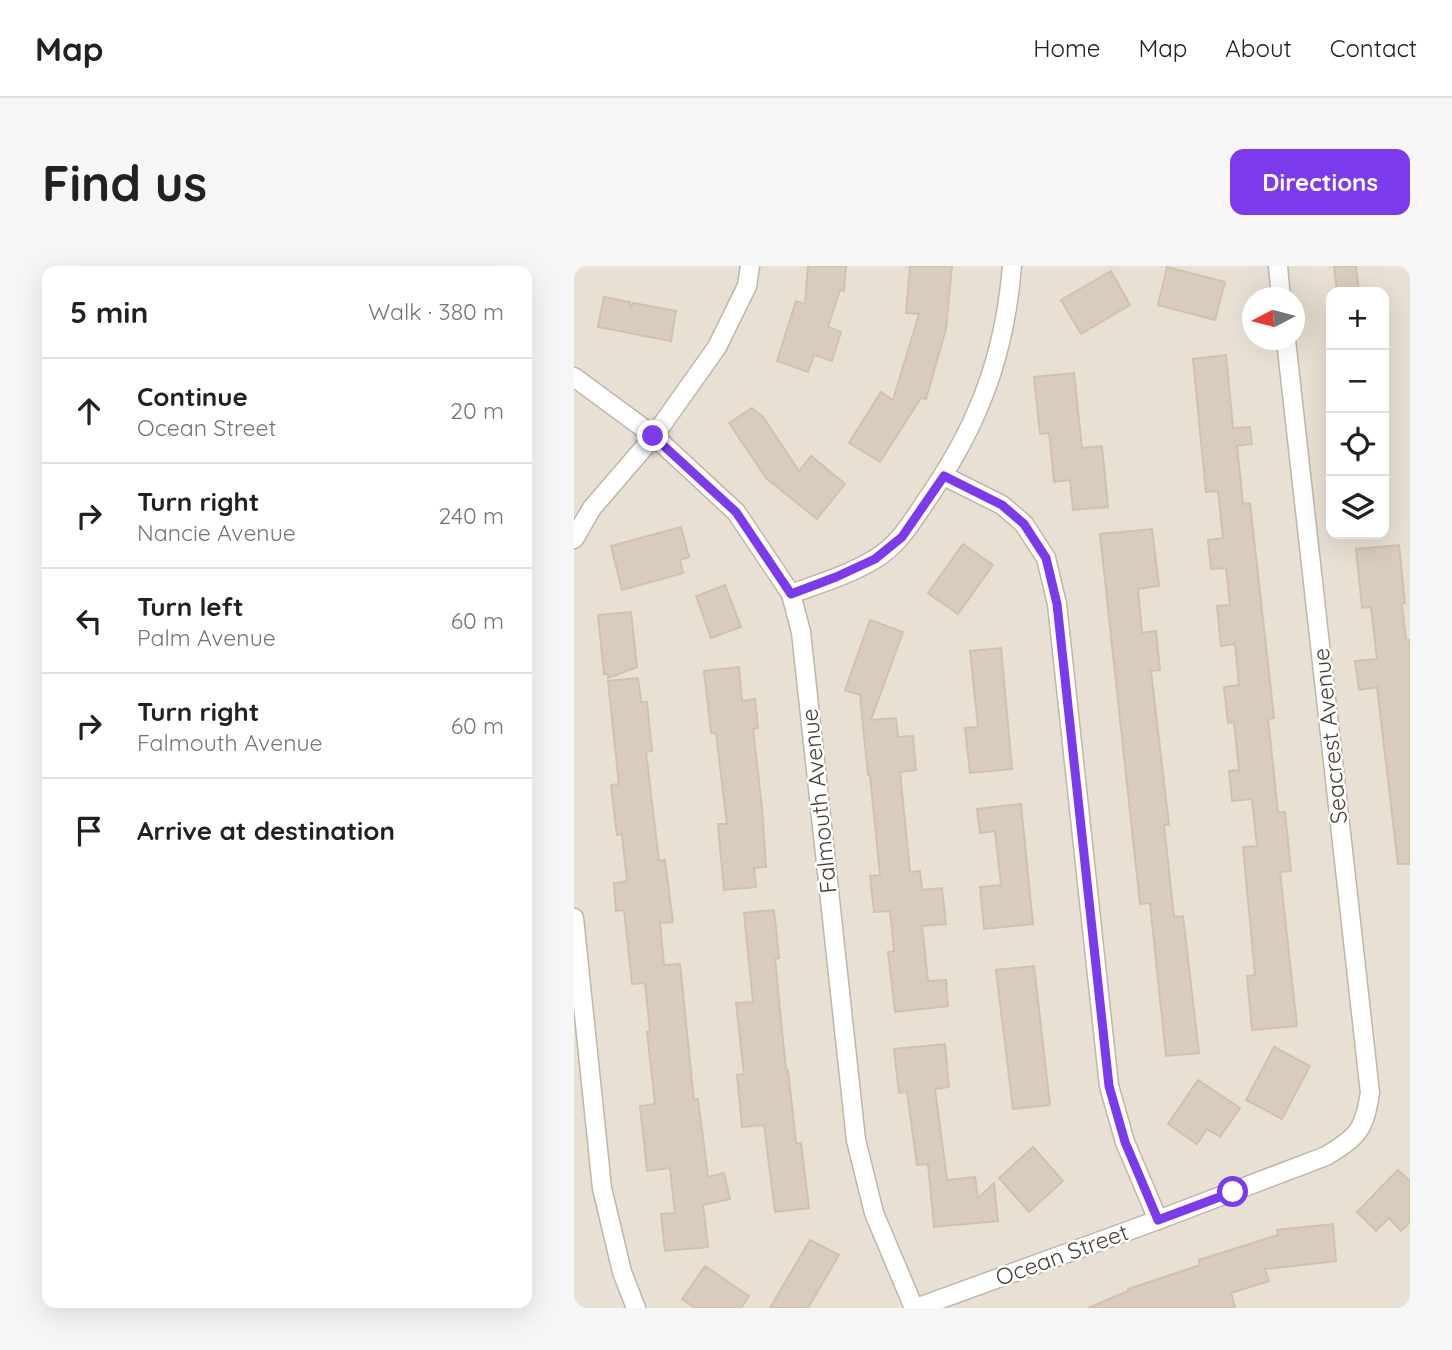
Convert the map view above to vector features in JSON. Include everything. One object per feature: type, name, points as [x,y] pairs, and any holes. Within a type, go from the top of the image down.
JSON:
[{"type":"street","points":[[574,539],[592,508],[653,436],[717,347],[747,286],[750,266]]},
{"type":"street","points":[[791,594],[875,559],[902,537],[944,476],[977,411],[997,355],[1012,266]]},
{"type":"street","points":[[1278,266],[1280,287]]},
{"type":"street","name":"Seacrest Avenue","points":[[1287,350],[1370,1093],[1359,1132]]},
{"type":"street","name":"Falmouth Avenue","points":[[574,377],[653,436],[736,512],[791,594],[801,632],[856,1140],[874,1213],[915,1308]]},
{"type":"street","points":[[944,476],[1002,505],[1024,524],[1046,558],[1057,604],[1109,1086],[1125,1142],[1158,1220]]},
{"type":"street","points":[[574,918],[602,1188],[622,1272],[636,1308]]},
{"type":"street","name":"Ocean Street","points":[[915,1308],[1326,1156],[1359,1132]]},
{"type":"shaded area","points":[[574,266],[1410,266],[1410,1308],[574,1308]]},
{"type":"building","points":[[808,266],[846,266],[844,291],[840,290],[828,327],[841,332],[832,361],[814,355],[808,372],[777,361],[796,301],[805,304]]},
{"type":"building","points":[[910,266],[952,266],[946,329],[926,399],[921,398],[880,462],[849,443],[881,392],[893,400],[919,314],[906,313]]},
{"type":"building","points":[[1334,266],[1356,266],[1359,287],[1336,287]]},
{"type":"building","points":[[1167,267],[1225,282],[1215,320],[1158,305]]},
{"type":"building","points":[[1111,271],[1130,305],[1081,334],[1061,300]]},
{"type":"building","points":[[604,297],[630,302],[631,309],[633,303],[676,311],[671,341],[598,327]]},
{"type":"building","points":[[1226,355],[1233,428],[1250,427],[1252,444],[1237,446],[1243,504],[1250,503],[1274,718],[1268,719],[1278,812],[1285,812],[1291,871],[1280,872],[1297,1026],[1252,1030],[1247,976],[1255,975],[1243,847],[1257,846],[1252,799],[1232,801],[1229,771],[1239,770],[1234,722],[1228,723],[1224,687],[1239,685],[1235,644],[1221,646],[1217,606],[1230,605],[1226,568],[1211,569],[1208,540],[1223,538],[1218,491],[1206,492],[1193,359]]},
{"type":"building","points":[[1074,373],[1082,448],[1102,446],[1108,507],[1073,510],[1070,480],[1054,482],[1049,433],[1040,434],[1034,377]]},
{"type":"building","points":[[752,408],[763,417],[799,471],[811,456],[845,484],[817,519],[766,478],[729,423]]},
{"type":"building","points":[[681,527],[689,557],[680,560],[683,573],[622,590],[611,546]]},
{"type":"building","points":[[1152,529],[1159,586],[1138,589],[1142,633],[1156,631],[1160,670],[1151,671],[1169,825],[1164,825],[1174,917],[1183,916],[1199,1053],[1166,1056],[1150,903],[1140,904],[1100,534]]},
{"type":"building","points":[[963,544],[993,565],[958,614],[928,593]]},
{"type":"building","points":[[1399,545],[1406,640],[1410,640],[1410,864],[1398,864],[1377,687],[1359,690],[1355,661],[1377,659],[1371,607],[1362,608],[1356,549]]},
{"type":"building","points":[[725,585],[741,627],[711,638],[696,596]]},
{"type":"building","points":[[631,612],[637,667],[608,678],[608,674],[604,674],[598,615]]},
{"type":"building","points":[[870,620],[903,632],[871,720],[896,718],[898,737],[913,736],[916,770],[900,772],[910,872],[920,871],[922,890],[942,888],[946,924],[922,926],[928,981],[946,980],[948,1006],[895,1012],[888,952],[894,951],[890,911],[874,912],[870,876],[880,875],[860,695],[845,690]]},
{"type":"building","points":[[1001,648],[1012,769],[970,773],[965,728],[978,727],[970,651]]},
{"type":"building","points":[[739,667],[742,701],[755,699],[758,728],[753,729],[766,867],[754,868],[756,887],[724,890],[718,824],[727,824],[716,733],[711,733],[704,671]]},
{"type":"building","points":[[638,678],[641,702],[647,702],[652,751],[646,752],[659,861],[665,860],[673,922],[660,923],[664,965],[680,964],[694,1100],[698,1099],[708,1177],[724,1173],[730,1199],[703,1205],[708,1247],[665,1251],[661,1214],[675,1213],[670,1168],[647,1171],[640,1106],[655,1104],[645,983],[632,984],[624,910],[616,911],[614,883],[627,881],[622,834],[617,835],[611,785],[619,784],[608,681]]},
{"type":"building","points":[[1021,804],[1033,924],[984,929],[980,887],[1001,885],[995,831],[980,833],[977,809]]},
{"type":"building","points":[[774,910],[779,958],[775,959],[786,1070],[796,1143],[801,1143],[809,1208],[775,1212],[764,1125],[742,1127],[737,1075],[744,1074],[736,1003],[753,1002],[744,913]]},
{"type":"building","points":[[1034,966],[1050,1105],[1013,1109],[996,970]]},
{"type":"building","points":[[945,1044],[949,1087],[935,1089],[947,1180],[975,1177],[978,1198],[994,1183],[998,1221],[934,1227],[928,1164],[917,1165],[907,1092],[899,1093],[894,1049]]},
{"type":"building","points":[[1274,1047],[1310,1066],[1282,1119],[1246,1100]]},
{"type":"building","points":[[1198,1080],[1240,1108],[1220,1137],[1207,1129],[1197,1144],[1168,1124]]},
{"type":"building","points":[[1033,1147],[1063,1181],[1029,1212],[999,1178]]},
{"type":"building","points":[[1398,1170],[1410,1181],[1410,1222],[1401,1231],[1389,1218],[1376,1231],[1357,1212]]},
{"type":"building","points":[[1333,1224],[1336,1261],[1265,1269],[1269,1281],[1231,1293],[1235,1308],[1088,1308],[1128,1289],[1200,1265],[1199,1260],[1278,1235],[1277,1230]]},
{"type":"building","points":[[810,1240],[839,1255],[808,1308],[770,1308]]},
{"type":"building","points":[[705,1266],[749,1296],[741,1308],[695,1308],[682,1299]]},
{"type":"route","points":[[653,436],[736,512],[791,594],[875,559],[902,537],[944,476],[1002,505],[1024,524],[1046,558],[1057,604],[1109,1086],[1125,1142],[1158,1220],[1233,1192]]}]
